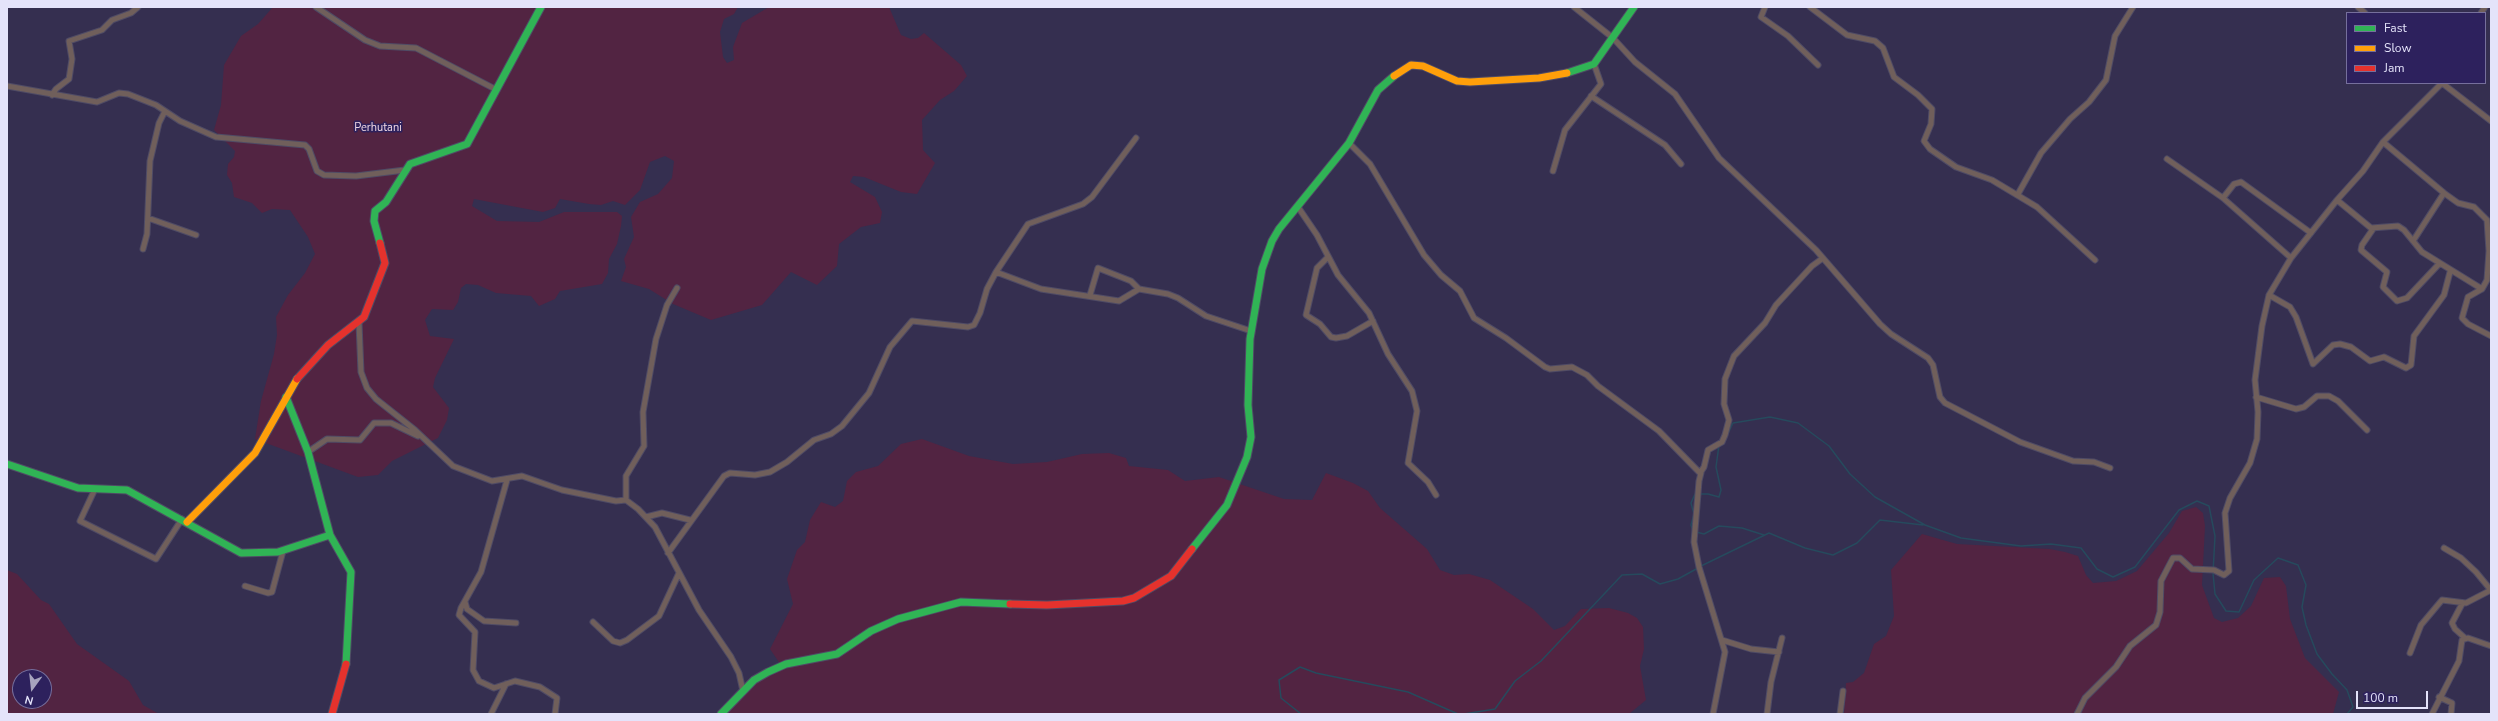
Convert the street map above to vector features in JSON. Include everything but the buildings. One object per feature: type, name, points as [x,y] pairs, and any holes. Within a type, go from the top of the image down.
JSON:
[{"type":"street","points":[[52,95],[56,89],[70,79],[72,59],[69,44],[72,39],[102,30],[112,20],[131,13],[138,7]]},
{"type":"street","points":[[316,7],[365,40],[380,46],[416,48],[494,89]]},
{"type":"street","points":[[95,489],[80,521],[156,559],[184,521],[255,453],[301,373],[335,340],[359,323],[367,311],[385,263],[374,215],[389,198],[405,170],[416,160],[467,144],[494,89],[541,7]]},
{"type":"street","points":[[1574,7],[1613,38],[1634,62],[1675,94],[1719,158],[1822,258],[1885,329],[1931,362],[1940,397],[1948,406],[2020,442],[2073,461],[2094,462],[2110,468]]},
{"type":"street","points":[[721,714],[742,691],[761,676],[778,667],[837,654],[882,625],[944,605],[961,602],[1047,605],[1123,601],[1134,598],[1166,579],[1178,568],[1227,505],[1245,463],[1251,437],[1248,406],[1249,347],[1258,287],[1267,253],[1279,229],[1349,143],[1378,90],[1401,70],[1411,65],[1423,66],[1458,81],[1470,82],[1565,74],[1594,64],[1634,7]]},
{"type":"street","points":[[1765,7],[1761,17],[1788,36],[1818,65]]},
{"type":"street","points":[[1810,7],[1847,35],[1875,41],[1883,48],[1894,77],[1918,95],[1932,108],[1931,124],[1924,138],[1924,143],[1930,149],[1956,167],[1992,180],[2018,194],[2055,221],[2095,260]]},
{"type":"street","points":[[2018,194],[2040,152],[2070,119],[2089,102],[2106,80],[2115,36],[2133,7]]},
{"type":"street","points":[[1553,171],[1565,130],[1602,81],[1594,70],[1594,64]]},
{"type":"street","points":[[2077,714],[2085,698],[2116,667],[2130,646],[2156,625],[2160,612],[2161,581],[2171,560],[2177,557],[2189,568],[2214,570],[2224,574],[2229,571],[2225,514],[2230,498],[2245,473],[2253,453],[2258,427],[2256,397],[2257,363],[2269,295],[2291,258],[2337,200],[2363,171],[2383,142],[2441,84]]},
{"type":"street","points":[[2443,84],[2491,121]]},
{"type":"street","points":[[7,86],[98,102],[119,93],[128,94],[165,111],[180,121],[216,137],[304,145],[309,149],[317,171],[324,175],[356,176],[405,170]]},
{"type":"street","points":[[1591,96],[1665,145],[1680,164]]},
{"type":"street","points":[[143,249],[148,218],[150,160],[159,124],[165,111]]},
{"type":"street","points":[[668,552],[690,520],[727,474],[755,475],[770,472],[787,462],[814,440],[831,434],[842,426],[869,393],[890,347],[912,321],[968,327],[974,325],[980,313],[986,289],[1028,224],[1083,204],[1092,197],[1136,138]]},
{"type":"street","points":[[2383,142],[2444,193],[2458,203],[2474,207],[2487,220],[2488,274],[2482,289],[2468,297],[2462,318],[2468,324],[2491,336]]},
{"type":"street","points":[[1349,143],[1370,164],[1424,255],[1441,275],[1460,291],[1474,318],[1506,338],[1545,367],[1556,369],[1572,367],[1587,375],[1598,386],[1660,431],[1702,473]]},
{"type":"street","points":[[2167,159],[2223,198],[2291,258]]},
{"type":"street","points":[[2223,198],[2234,184],[2241,182],[2311,233]]},
{"type":"street","points":[[2413,240],[2444,193]]},
{"type":"street","points":[[2337,200],[2373,229],[2398,226],[2413,240],[2422,252],[2450,272],[2482,289]]},
{"type":"street","points":[[1298,207],[1317,235],[1338,275],[1373,321],[1388,354],[1414,397],[1417,411],[1409,465],[1428,482],[1436,495]]},
{"type":"street","points":[[148,218],[196,235]]},
{"type":"street","points":[[2373,229],[2362,245],[2361,250],[2387,272],[2383,287],[2397,301],[2407,298],[2439,264]]},
{"type":"street","points":[[1328,257],[1317,268],[1306,315],[1320,324],[1331,337],[1336,338],[1347,336],[1373,321]]},
{"type":"street","points":[[1713,714],[1725,658],[1722,640],[1699,567],[1694,542],[1698,481],[1702,473],[1708,450],[1722,442],[1725,435],[1729,420],[1724,404],[1725,379],[1734,356],[1812,266],[1822,258]]},
{"type":"street","points":[[1090,295],[1098,268],[1131,281],[1139,289],[1173,295],[1206,316],[1251,330]]},
{"type":"street","points":[[996,272],[1041,289],[1090,295],[1122,301],[1139,289]]},
{"type":"street","points":[[2269,295],[2281,300],[2293,312],[2313,364],[2333,345],[2340,344],[2351,347],[2370,361],[2384,357],[2406,368],[2411,365],[2414,336],[2444,295],[2450,272]]},
{"type":"street","points":[[626,500],[626,476],[644,446],[644,412],[656,339],[667,305],[677,288]]},
{"type":"street","points":[[359,323],[360,365],[364,382],[376,399],[460,470],[492,481],[507,480],[525,476],[562,490],[616,500],[626,500],[646,517],[655,527],[705,619],[734,662],[742,691]]},
{"type":"street","points":[[2256,397],[2296,409],[2304,407],[2318,396],[2329,396],[2338,401],[2367,430]]},
{"type":"street","points":[[286,397],[308,452],[323,515],[330,536],[351,572],[346,662],[332,714]]},
{"type":"street","points":[[308,452],[327,439],[360,440],[374,423],[391,423],[407,429],[426,441]]},
{"type":"street","points":[[7,464],[69,486],[95,489],[127,490],[184,521],[236,552],[246,554],[283,551],[330,536]]},
{"type":"street","points":[[507,480],[481,572],[459,614],[475,632],[473,667],[479,681],[494,688],[506,684],[522,682],[550,693],[558,701],[555,714]]},
{"type":"street","points":[[646,517],[662,513],[690,520]]},
{"type":"street","points":[[2444,548],[2461,558],[2491,589],[2462,604],[2452,622],[2455,628],[2465,638],[2491,646]]},
{"type":"street","points":[[245,586],[268,593],[272,592],[283,551]]},
{"type":"street","points":[[593,622],[613,641],[620,643],[627,640],[659,616],[679,573]]},
{"type":"street","points":[[2410,653],[2421,625],[2439,603],[2445,600],[2462,604]]},
{"type":"street","points":[[465,601],[467,609],[484,621],[516,623]]},
{"type":"street","points":[[1767,714],[1771,682],[1782,638]]},
{"type":"street","points":[[2432,714],[2439,697],[2459,661],[2460,645],[2465,638]]},
{"type":"street","points":[[1722,640],[1751,649],[1779,652]]},
{"type":"street","points":[[491,714],[506,684]]},
{"type":"street","points":[[1840,714],[1843,691]]},
{"type":"street","points":[[2439,697],[2452,703],[2451,714]]},
{"type":"green space","name":"Perhutani","points":[[273,7],[738,7],[734,14],[724,19],[720,32],[723,57],[727,63],[734,60],[733,47],[742,23],[769,7],[889,7],[901,35],[911,39],[918,38],[924,33],[961,65],[967,76],[954,91],[940,100],[922,120],[923,150],[935,163],[917,194],[901,192],[864,177],[853,176],[850,182],[875,197],[882,212],[880,223],[861,227],[839,244],[837,266],[817,285],[791,272],[762,305],[711,320],[673,304],[649,289],[621,281],[626,267],[624,259],[634,237],[631,217],[640,202],[658,194],[672,178],[674,161],[665,156],[650,162],[640,190],[625,205],[613,201],[601,205],[560,199],[555,208],[543,212],[474,199],[472,206],[497,221],[539,222],[564,212],[617,212],[622,216],[621,226],[617,244],[609,259],[608,273],[602,284],[560,291],[555,299],[539,306],[531,296],[496,293],[478,285],[466,284],[461,288],[458,302],[453,310],[432,309],[425,320],[430,336],[454,339],[435,378],[433,387],[449,408],[447,420],[438,438],[392,461],[378,475],[358,477],[255,439],[261,401],[274,354],[277,335],[276,317],[288,295],[305,273],[315,254],[308,237],[290,210],[272,209],[262,213],[252,203],[234,197],[232,183],[227,175],[228,164],[234,157],[235,151],[214,130],[221,105],[224,65],[241,36],[258,24]]},
{"type":"green space","points":[[922,439],[969,456],[1013,464],[1047,462],[1082,454],[1109,453],[1126,458],[1129,466],[1168,470],[1185,481],[1219,477],[1284,499],[1312,500],[1326,473],[1353,483],[1368,491],[1380,508],[1427,549],[1440,570],[1454,575],[1469,574],[1490,580],[1533,609],[1554,630],[1565,626],[1581,609],[1609,608],[1628,613],[1637,618],[1643,627],[1644,649],[1640,666],[1646,700],[1629,714],[724,714],[761,678],[783,668],[770,649],[793,604],[787,579],[797,550],[805,542],[810,520],[821,502],[835,507],[843,501],[847,481],[856,472],[878,466],[901,444]]},
{"type":"green space","points":[[2196,507],[2203,513],[2205,526],[2202,585],[2214,618],[2222,622],[2238,618],[2251,606],[2264,578],[2280,577],[2286,586],[2290,619],[2305,658],[2339,692],[2333,714],[1844,714],[1846,683],[1853,682],[1864,673],[1874,644],[1886,636],[1894,616],[1891,570],[1922,534],[1957,544],[2050,549],[2065,552],[2078,556],[2086,575],[2093,583],[2116,581],[2137,571],[2169,533],[2182,511]]},
{"type":"green space","points":[[7,570],[17,574],[41,600],[49,604],[77,644],[129,681],[143,705],[159,714],[7,714]]},
{"type":"waterway","points":[[1725,440],[1733,423],[1770,417],[1798,423],[1829,446],[1850,474],[1875,497],[1925,525],[1961,538],[2021,546],[2051,544],[2081,548],[2097,569],[2113,577],[2135,567],[2179,510],[2197,501],[2209,506],[2215,536],[2213,573],[2215,594],[2226,611],[2239,612],[2254,580],[2278,558],[2298,565],[2306,585],[2302,607],[2306,625],[2317,654],[2332,674],[2347,690],[2353,707],[2347,714]]},
{"type":"waterway","points":[[1693,531],[1691,525],[1694,514],[1691,503],[1695,494],[1708,494],[1719,497],[1721,490],[1716,467],[1719,445]]},
{"type":"waterway","points":[[1701,566],[1769,533],[1805,548],[1833,555],[1857,543],[1880,520],[1923,525]]},
{"type":"waterway","points":[[1696,532],[1704,534],[1719,526],[1742,528],[1764,535]]},
{"type":"waterway","points":[[1464,714],[1495,709],[1515,681],[1541,661],[1622,575],[1642,574],[1660,584],[1678,579],[1698,568]]},
{"type":"waterway","points":[[1301,714],[1281,698],[1279,680],[1300,667],[1316,673],[1408,692],[1458,714]]},
{"type":"traffic: fast","points":[[380,243],[374,221],[375,211],[386,202],[410,164],[467,144],[541,7]]},
{"type":"traffic: fast","points":[[1567,73],[1594,64],[1634,7]]},
{"type":"traffic: fast","points":[[1192,549],[1227,505],[1247,457],[1251,437],[1248,405],[1250,339],[1262,269],[1272,241],[1279,229],[1349,143],[1378,90],[1394,76]]},
{"type":"traffic: fast","points":[[286,397],[308,452],[330,535]]},
{"type":"traffic: fast","points":[[7,464],[78,488],[127,490],[241,553],[278,552],[330,535],[351,572],[346,664]]},
{"type":"traffic: fast","points":[[721,714],[754,680],[768,672],[786,664],[837,654],[871,631],[898,619],[961,602],[1010,604]]},
{"type":"traffic: slow","points":[[1394,76],[1411,65],[1423,66],[1457,81],[1470,82],[1539,78],[1567,73]]},
{"type":"traffic: slow","points":[[187,522],[255,453],[297,379]]},
{"type":"traffic: jam","points":[[297,379],[328,345],[364,317],[385,263],[380,243]]},
{"type":"traffic: jam","points":[[1010,604],[1047,605],[1123,601],[1134,598],[1171,576],[1192,549]]},
{"type":"traffic: jam","points":[[332,714],[346,664]]}]
